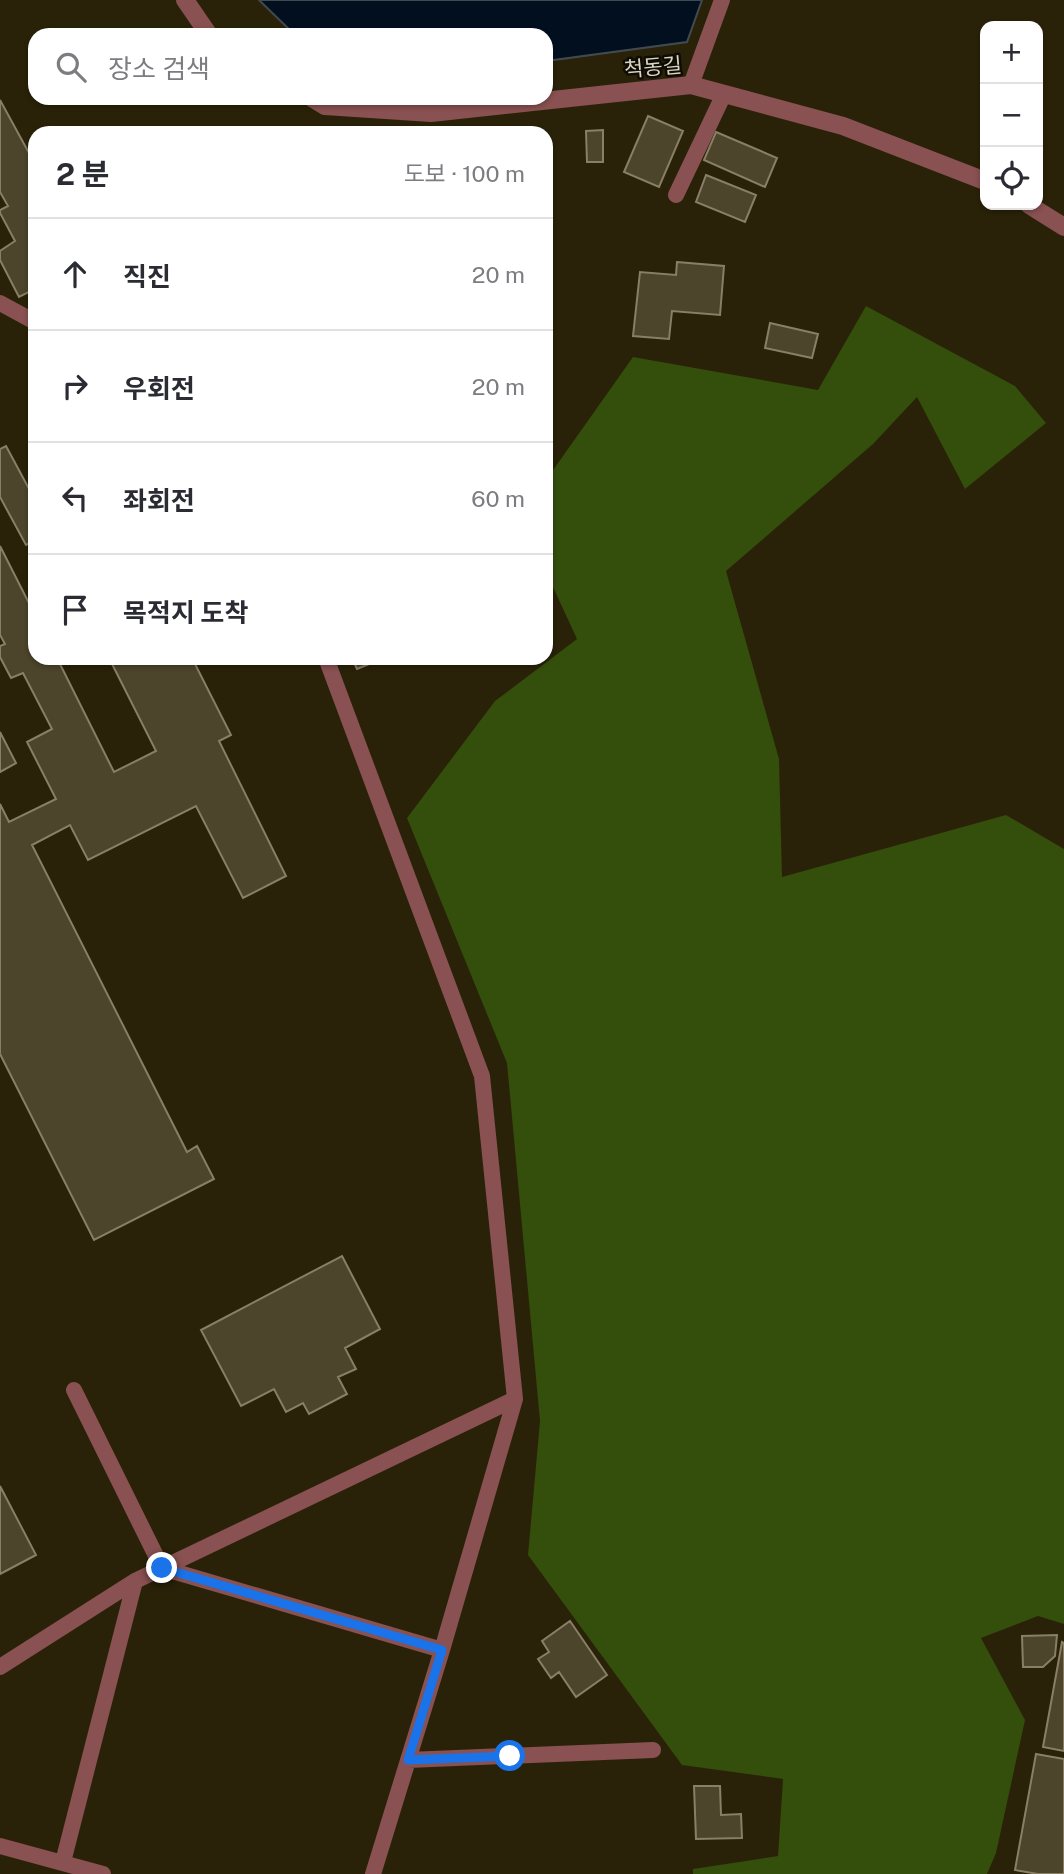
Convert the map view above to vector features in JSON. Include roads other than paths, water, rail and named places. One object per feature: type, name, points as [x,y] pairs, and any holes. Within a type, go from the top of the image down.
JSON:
[{"type":"street","points":[[185,0],[204,28]]},
{"type":"street","name":"척동길","points":[[553,100],[691,85],[844,127],[980,179]]},
{"type":"street","name":"척동길","points":[[324,105],[431,113],[505,105]]},
{"type":"street","points":[[1037,210],[1064,227]]},
{"type":"lane","points":[[691,85],[722,0]]},
{"type":"lane","points":[[676,195],[724,94]]},
{"type":"lane","points":[[0,303],[28,318]]},
{"type":"lane","points":[[329,665],[482,1076],[514,1399],[442,1650],[373,1874]]},
{"type":"lane","points":[[74,1390],[162,1568],[442,1650]]},
{"type":"lane","points":[[0,1667],[135,1581],[514,1399]]},
{"type":"lane","points":[[62,1862],[135,1581]]},
{"type":"lane","points":[[408,1760],[653,1750]]},
{"type":"lane","points":[[0,1846],[103,1874]]},
{"type":"water","points":[[259,0],[702,0],[687,42],[553,60],[553,28],[288,28]]}]
